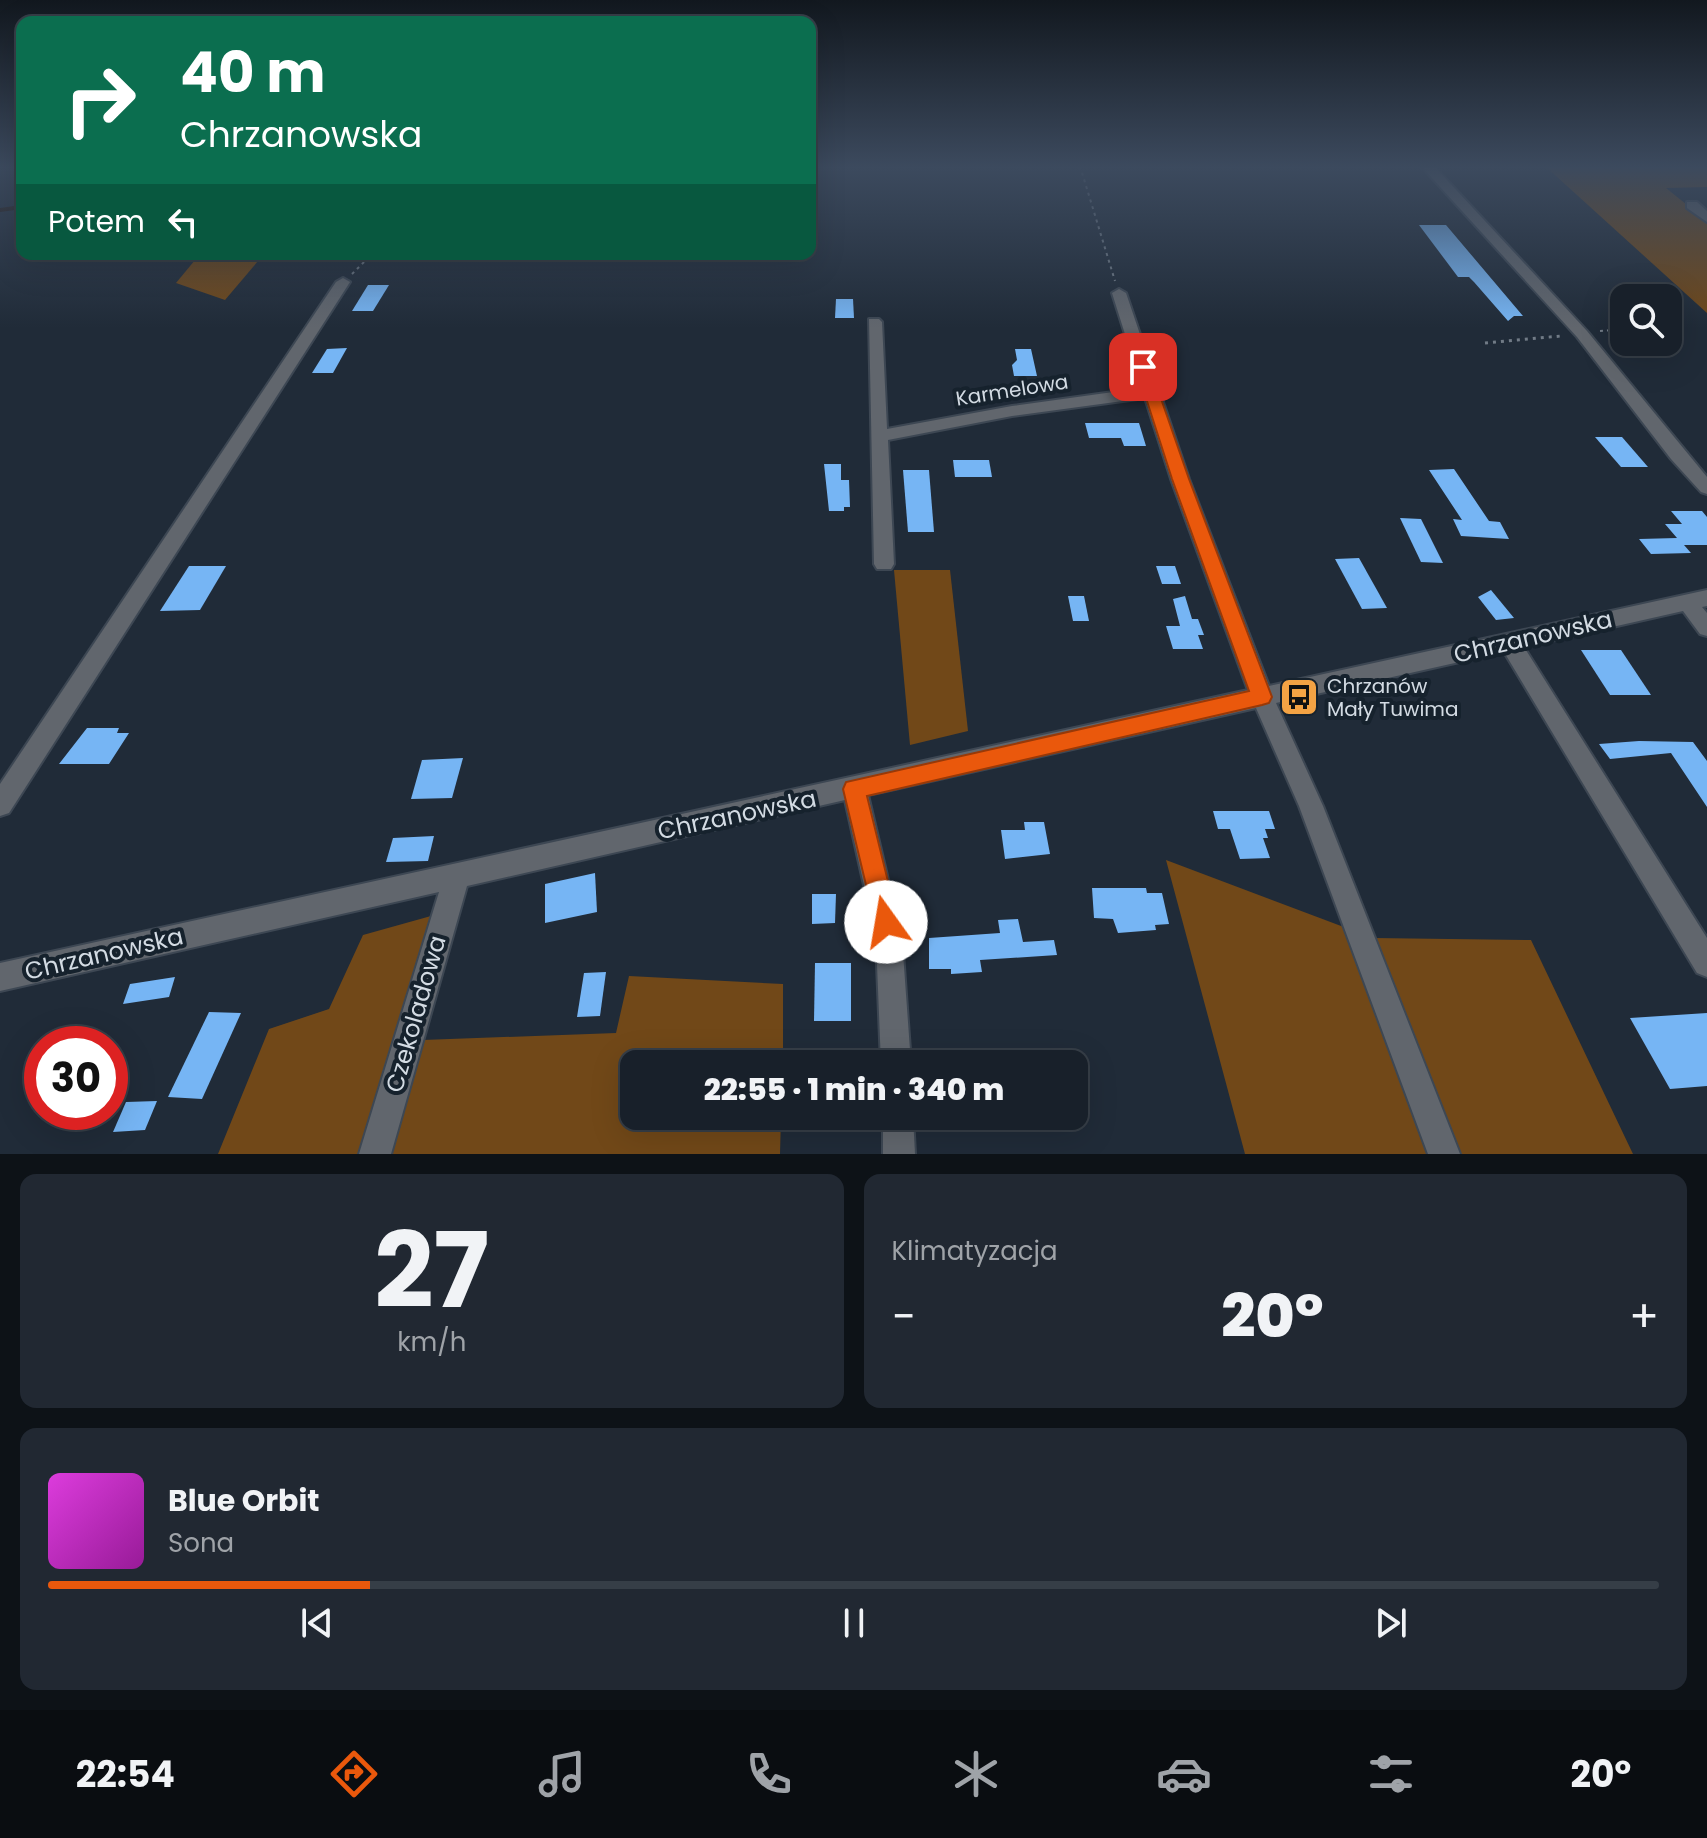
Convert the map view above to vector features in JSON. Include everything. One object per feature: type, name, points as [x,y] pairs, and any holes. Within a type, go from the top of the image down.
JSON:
[{"type":"street","points":[[1477,220],[1582,334],[1677,455],[1707,488]]},
{"type":"street","points":[[0,805],[343,282]]},
{"type":"street","points":[[1119,293],[1151,392],[1262,697],[1311,806],[1444,1154]]},
{"type":"street","points":[[874,322],[884,564]]},
{"type":"street","name":"Karmelowa","points":[[881,436],[1012,411],[1151,392]]},
{"type":"street","points":[[1697,600],[1707,628]]},
{"type":"street","name":"Chrzanowska","points":[[0,977],[1697,600]]},
{"type":"street","points":[[1510,643],[1707,963]]},
{"type":"street","points":[[854,789],[889,939],[895,1050]]},
{"type":"street","name":"Czekoladowa","points":[[375,1154],[457,875]]},
{"type":"street","points":[[898,1130],[899,1154]]},
{"type":"path","points":[[1097,220],[1119,293]]},
{"type":"path","points":[[343,282],[366,260]]},
{"type":"path","points":[[1485,343],[1610,331]]},
{"type":"shaded area","points":[[1604,220],[1706,220],[1707,313],[1682,290],[1682,284],[1675,284]]},
{"type":"shaded area","points":[[195,260],[259,260],[225,300],[176,283]]},
{"type":"shaded area","points":[[894,570],[950,570],[968,731],[910,745]]},
{"type":"shaded area","points":[[1166,860],[1373,938],[1531,940],[1633,1154],[1245,1154]]},
{"type":"shaded area","points":[[456,909],[423,1040],[616,1033],[629,976],[783,984],[783,1050],[620,1050],[620,1130],[781,1130],[780,1154],[218,1154],[269,1029],[329,1009],[363,935]]},
{"type":"building","points":[[1419,225],[1446,225],[1523,316],[1514,316],[1508,321],[1469,277],[1458,277]]},
{"type":"building","points":[[368,285],[389,285],[373,311],[352,311]]},
{"type":"building","points":[[836,299],[853,299],[854,318],[835,318]]},
{"type":"building","points":[[347,348],[333,373],[312,373],[327,349]]},
{"type":"building","points":[[1015,349],[1031,349],[1037,376],[1014,376],[1012,365],[1017,360]]},
{"type":"building","points":[[1085,423],[1139,423],[1146,446],[1124,446],[1121,438],[1089,438]]},
{"type":"building","points":[[1595,437],[1622,437],[1648,467],[1621,467]]},
{"type":"building","points":[[953,460],[989,460],[992,477],[955,477]]},
{"type":"building","points":[[824,464],[841,464],[841,480],[849,480],[850,507],[844,507],[844,511],[829,511]]},
{"type":"building","points":[[1454,469],[1489,521],[1500,522],[1509,539],[1461,536],[1453,519],[1462,520],[1429,470]]},
{"type":"building","points":[[903,470],[929,470],[934,532],[908,532]]},
{"type":"building","points":[[1671,511],[1702,511],[1707,517],[1707,545],[1684,545],[1691,553],[1651,554],[1639,539],[1677,538],[1665,524],[1682,524]]},
{"type":"building","points":[[1400,518],[1421,519],[1443,563],[1421,562]]},
{"type":"building","points":[[1359,558],[1387,608],[1362,609],[1335,559]]},
{"type":"building","points":[[189,566],[226,566],[200,610],[160,611]]},
{"type":"building","points":[[1156,566],[1175,566],[1181,584],[1162,584]]},
{"type":"building","points":[[1491,590],[1514,618],[1496,620],[1478,597]]},
{"type":"building","points":[[1068,596],[1084,596],[1089,621],[1073,621]]},
{"type":"building","points":[[1185,596],[1192,619],[1198,619],[1204,635],[1198,635],[1203,649],[1173,649],[1166,626],[1180,626],[1173,599]]},
{"type":"building","points":[[1581,650],[1621,650],[1651,695],[1610,695]]},
{"type":"building","points":[[87,728],[119,728],[117,733],[129,733],[109,764],[59,764]]},
{"type":"building","points":[[1693,742],[1707,761],[1707,807],[1671,753],[1610,759],[1599,744]]},
{"type":"building","points":[[463,758],[452,798],[411,799],[422,760]]},
{"type":"building","points":[[1213,811],[1269,811],[1275,829],[1265,829],[1268,838],[1263,838],[1270,858],[1240,859],[1230,829],[1218,829]]},
{"type":"building","points":[[1024,822],[1044,822],[1050,854],[1005,859],[1001,830],[1025,830]]},
{"type":"building","points":[[434,836],[428,861],[386,862],[393,838]]},
{"type":"building","points":[[595,873],[597,912],[545,923],[545,884]]},
{"type":"building","points":[[1092,888],[1146,888],[1147,893],[1162,893],[1169,924],[1155,925],[1156,930],[1118,933],[1113,919],[1094,918]]},
{"type":"building","points":[[812,894],[836,894],[835,923],[812,924]]},
{"type":"building","points":[[1018,919],[1023,942],[1054,940],[1057,955],[980,960],[982,972],[951,974],[951,969],[929,969],[929,938],[1000,933],[998,920]]},
{"type":"building","points":[[815,963],[851,963],[851,1021],[814,1021]]},
{"type":"building","points":[[606,972],[600,1016],[577,1017],[584,973]]},
{"type":"building","points":[[175,977],[169,997],[123,1004],[130,984]]},
{"type":"building","points":[[209,1012],[241,1013],[202,1099],[168,1097]]},
{"type":"building","points":[[1707,1013],[1707,1086],[1670,1089],[1630,1018]]},
{"type":"building","points":[[157,1101],[145,1130],[113,1132],[128,1130],[128,1102]]},
{"type":"place","name":"Chrzanów Mały Tuwima","points":[[1299,697]]},
{"type":"route","points":[[886,922],[854,789],[1262,697],[1180,479],[1143,367]]}]
